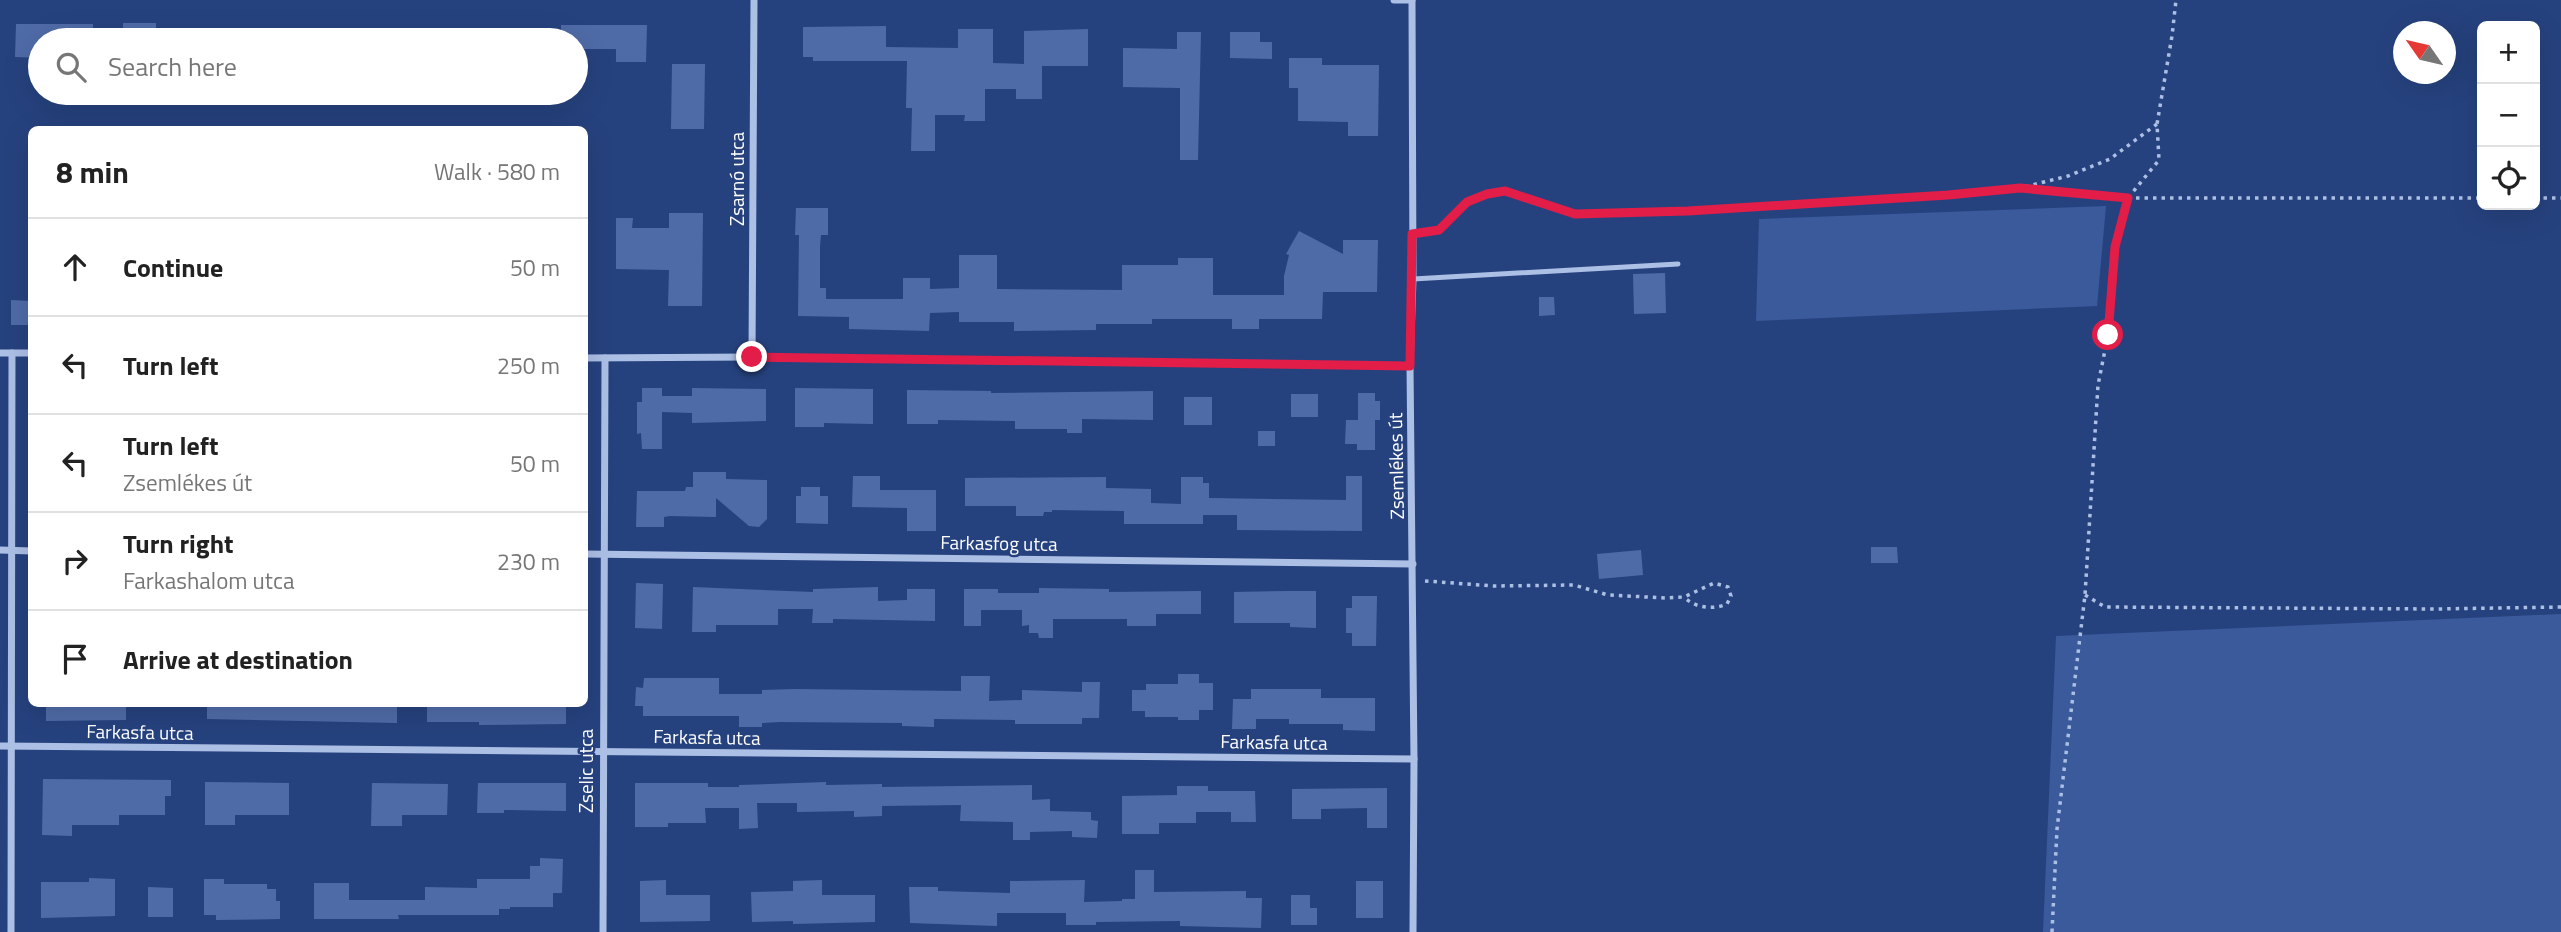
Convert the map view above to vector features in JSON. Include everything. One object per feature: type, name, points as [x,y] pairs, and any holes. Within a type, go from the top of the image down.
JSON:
[{"type":"street","name":"Zsarnó utca","points":[[752,357],[754,0]]},
{"type":"street","points":[[1394,0],[1412,0]]},
{"type":"street","name":"Zsemlékes út","points":[[1412,0],[1413,279],[1410,366],[1413,932]]},
{"type":"street","points":[[0,353],[28,353]]},
{"type":"street","points":[[10,932],[12,353]]},
{"type":"street","points":[[588,358],[752,357],[1410,366]]},
{"type":"street","name":"Zselic utca","points":[[603,932],[605,358]]},
{"type":"street","points":[[0,550],[28,551]]},
{"type":"street","name":"Farkasfog utca","points":[[588,554],[1413,564]]},
{"type":"street","name":"Farkasfa utca","points":[[0,746],[1414,759]]},
{"type":"lane","points":[[1413,279],[1678,264]]},
{"type":"path","points":[[2052,932],[2057,829],[2085,595],[2098,385],[2108,335],[2115,247],[2128,198],[2159,160],[2157,124],[2176,0]]},
{"type":"path","points":[[1412,234],[1439,230],[1467,202],[1487,194],[1505,191],[1575,214],[1622,214],[1948,195],[2020,188],[2068,176],[2110,159],[2157,124]]},
{"type":"path","points":[[2020,188],[2128,198],[2477,198]]},
{"type":"path","points":[[2540,198],[2561,198]]},
{"type":"path","points":[[1431,582],[1494,586],[1574,585],[1608,595],[1684,597],[1714,583],[1728,587],[1731,596],[1727,604],[1720,607],[1692,605],[1684,597]]},
{"type":"path","points":[[2085,595],[2105,607],[2561,607]]},
{"type":"shaded area","points":[[2106,206],[2097,306],[1756,321],[1759,219]]},
{"type":"shaded area","points":[[2561,614],[2561,932],[2043,932],[2056,636]]},
{"type":"building","points":[[123,23],[156,23],[156,28],[123,28]]},
{"type":"building","points":[[16,24],[93,24],[93,28],[28,28],[28,58],[15,57]]},
{"type":"building","points":[[561,25],[647,25],[646,62],[616,62],[616,49],[588,49],[588,28],[561,28]]},
{"type":"building","points":[[886,26],[886,47],[958,48],[958,29],[993,29],[993,63],[1024,64],[1024,31],[1088,29],[1088,66],[1042,66],[1042,99],[1016,99],[1016,89],[985,89],[985,121],[964,121],[965,115],[935,115],[935,151],[911,151],[912,108],[906,108],[907,61],[813,61],[813,57],[803,57],[803,27]]},
{"type":"building","points":[[1177,32],[1201,32],[1198,160],[1180,160],[1180,88],[1123,87],[1123,48],[1177,49]]},
{"type":"building","points":[[1230,32],[1260,32],[1260,42],[1272,42],[1272,59],[1230,58]]},
{"type":"building","points":[[1289,58],[1322,58],[1322,65],[1379,65],[1378,136],[1348,136],[1348,122],[1298,121],[1298,88],[1289,88]]},
{"type":"building","points":[[672,64],[705,64],[704,129],[671,129]]},
{"type":"building","points":[[796,208],[828,208],[828,235],[821,235],[820,246],[820,288],[826,288],[826,299],[903,299],[903,278],[930,278],[930,289],[959,288],[959,255],[997,255],[997,289],[1122,290],[1122,265],[1178,265],[1178,258],[1213,258],[1213,295],[1284,295],[1284,276],[1289,255],[1286,254],[1299,231],[1343,254],[1343,240],[1378,240],[1377,292],[1323,292],[1322,319],[1259,319],[1259,329],[1232,329],[1232,319],[1152,319],[1152,324],[1096,324],[1096,330],[1014,331],[1014,322],[959,322],[959,312],[930,313],[929,331],[849,329],[849,317],[798,316],[799,235],[795,235]]},
{"type":"building","points":[[669,213],[703,213],[702,306],[668,306],[669,270],[616,269],[616,218],[633,218],[632,228],[669,228]]},
{"type":"building","points":[[1665,273],[1666,313],[1634,314],[1633,274]]},
{"type":"building","points":[[1539,297],[1554,297],[1555,315],[1539,316]]},
{"type":"building","points":[[11,300],[28,301],[28,325],[11,325]]},
{"type":"building","points":[[642,388],[662,388],[662,396],[692,396],[692,388],[766,389],[766,421],[692,423],[692,413],[662,412],[662,449],[642,449],[641,433],[637,434],[637,402],[642,402]]},
{"type":"building","points":[[795,388],[873,389],[873,424],[824,423],[824,427],[795,427]]},
{"type":"building","points":[[907,390],[991,393],[1153,391],[1153,420],[1082,419],[1082,433],[1067,433],[1067,429],[1015,429],[1015,421],[938,420],[938,424],[907,424]]},
{"type":"building","points":[[1358,393],[1375,393],[1375,401],[1380,401],[1380,420],[1375,420],[1375,450],[1357,450],[1357,444],[1345,444],[1346,420],[1358,420]]},
{"type":"building","points":[[1291,394],[1318,394],[1318,417],[1291,417]]},
{"type":"building","points":[[1184,397],[1212,397],[1212,425],[1184,425]]},
{"type":"building","points":[[1258,431],[1275,431],[1275,446],[1258,446]]},
{"type":"building","points":[[693,472],[726,472],[726,479],[767,480],[767,519],[759,527],[749,526],[716,498],[716,517],[670,516],[664,517],[664,527],[636,527],[637,491],[685,491],[686,487],[693,487]]},
{"type":"building","points":[[853,476],[880,476],[880,490],[936,490],[936,531],[907,531],[907,508],[852,507]]},
{"type":"building","points":[[1346,476],[1362,476],[1362,531],[1237,530],[1237,515],[1203,515],[1203,524],[1124,524],[1124,511],[1052,510],[1044,512],[1043,516],[1016,516],[1016,506],[965,506],[965,478],[1106,477],[1106,488],[1151,489],[1151,503],[1181,504],[1181,477],[1203,477],[1203,483],[1209,483],[1209,498],[1346,500]]},
{"type":"building","points":[[801,487],[820,487],[820,496],[828,496],[828,524],[796,523],[796,496],[801,496]]},
{"type":"building","points":[[1871,547],[1897,547],[1898,563],[1871,563]]},
{"type":"building","points":[[1641,550],[1643,575],[1599,579],[1597,554]]},
{"type":"building","points":[[636,583],[663,584],[662,629],[635,628]]},
{"type":"building","points":[[693,587],[813,592],[813,589],[878,587],[878,601],[907,600],[907,589],[935,589],[935,621],[833,619],[833,623],[812,623],[813,609],[778,609],[778,625],[716,625],[716,632],[692,632]]},
{"type":"building","points":[[1039,588],[1109,589],[1109,592],[1201,591],[1201,614],[1156,614],[1156,626],[1127,626],[1127,619],[1053,619],[1053,638],[1039,638],[1038,633],[1029,633],[1029,625],[1022,626],[1022,610],[981,610],[981,626],[964,626],[964,589],[998,589],[998,593],[1039,593]]},
{"type":"building","points":[[1316,591],[1316,628],[1290,627],[1290,623],[1234,623],[1234,592]]},
{"type":"building","points":[[1352,596],[1377,596],[1376,646],[1352,646],[1352,633],[1346,633],[1346,608],[1352,608]]},
{"type":"building","points":[[1178,674],[1199,674],[1199,683],[1213,683],[1213,710],[1199,710],[1199,720],[1145,717],[1145,711],[1132,711],[1132,690],[1146,690],[1146,684],[1178,684]]},
{"type":"building","points":[[961,676],[990,676],[989,701],[1022,700],[1022,690],[1082,692],[1082,682],[1100,682],[1099,718],[1082,718],[1082,724],[1015,724],[1015,720],[934,719],[934,727],[902,726],[902,723],[780,722],[762,723],[762,727],[739,727],[739,716],[643,716],[643,706],[635,706],[636,687],[643,688],[644,678],[719,678],[719,694],[762,694],[762,690],[795,689],[961,691]]},
{"type":"building","points":[[1251,689],[1321,689],[1321,698],[1375,698],[1375,731],[1343,730],[1343,724],[1289,724],[1289,719],[1256,719],[1256,729],[1232,729],[1233,699],[1251,699]]},
{"type":"building","points":[[46,707],[126,707],[126,720],[46,721]]},
{"type":"building","points":[[207,707],[397,707],[397,723],[207,719]]},
{"type":"building","points":[[427,707],[566,707],[566,724],[479,725],[479,722],[427,722]]},
{"type":"building","points":[[43,779],[171,780],[171,796],[165,796],[165,815],[119,815],[119,825],[72,825],[72,836],[42,835]]},
{"type":"building","points":[[205,782],[289,783],[289,815],[235,815],[235,825],[205,825]]},
{"type":"building","points":[[826,782],[826,785],[882,784],[882,787],[1032,785],[1032,800],[1050,799],[1050,811],[1091,812],[1091,820],[1098,821],[1097,838],[1072,837],[1072,831],[1030,832],[1030,840],[1013,840],[1013,822],[960,821],[961,805],[882,806],[882,816],[854,817],[854,811],[797,812],[797,803],[757,803],[758,828],[739,829],[739,808],[705,808],[706,823],[668,823],[668,827],[635,827],[635,783],[708,783],[708,787],[739,787]]},
{"type":"building","points":[[372,783],[448,784],[447,815],[402,815],[402,826],[371,826]]},
{"type":"building","points":[[478,783],[566,783],[566,811],[504,810],[504,813],[477,813]]},
{"type":"building","points":[[1177,786],[1208,786],[1208,791],[1255,791],[1256,822],[1231,822],[1231,812],[1196,812],[1196,823],[1159,823],[1159,834],[1122,834],[1122,796],[1177,795]]},
{"type":"building","points":[[1387,788],[1387,828],[1367,828],[1367,808],[1321,809],[1321,819],[1292,819],[1292,789]]},
{"type":"building","points":[[540,858],[563,859],[562,893],[553,893],[553,907],[510,907],[499,909],[499,915],[398,915],[399,919],[314,919],[314,883],[349,883],[349,900],[425,900],[425,887],[477,888],[477,879],[530,879],[530,866],[540,866]]},
{"type":"building","points":[[1135,870],[1154,870],[1154,892],[1246,891],[1246,898],[1262,898],[1261,928],[1180,926],[1180,921],[1066,925],[1066,913],[997,913],[997,926],[910,923],[909,887],[938,887],[938,891],[1010,893],[1010,881],[1085,880],[1084,902],[1122,901],[1135,899]]},
{"type":"building","points":[[89,878],[115,879],[115,916],[41,918],[41,882],[89,882]]},
{"type":"building","points":[[204,879],[224,879],[224,884],[267,884],[267,889],[276,889],[276,901],[280,901],[280,919],[216,920],[216,915],[204,915]]},
{"type":"building","points":[[666,880],[666,895],[710,895],[710,921],[640,922],[640,881]]},
{"type":"building","points":[[822,880],[822,895],[875,895],[875,922],[752,922],[751,892],[793,891],[793,881]]},
{"type":"building","points":[[1356,881],[1383,881],[1383,918],[1356,918]]},
{"type":"building","points":[[148,887],[173,888],[173,917],[148,917]]},
{"type":"building","points":[[1291,895],[1310,895],[1310,908],[1317,908],[1317,925],[1291,925]]},
{"type":"route","points":[[752,357],[1410,366],[1412,234],[1439,230],[1467,202],[1487,194],[1505,191],[1575,214],[1688,211],[2020,188],[2128,198],[2115,247],[2108,335]]}]
